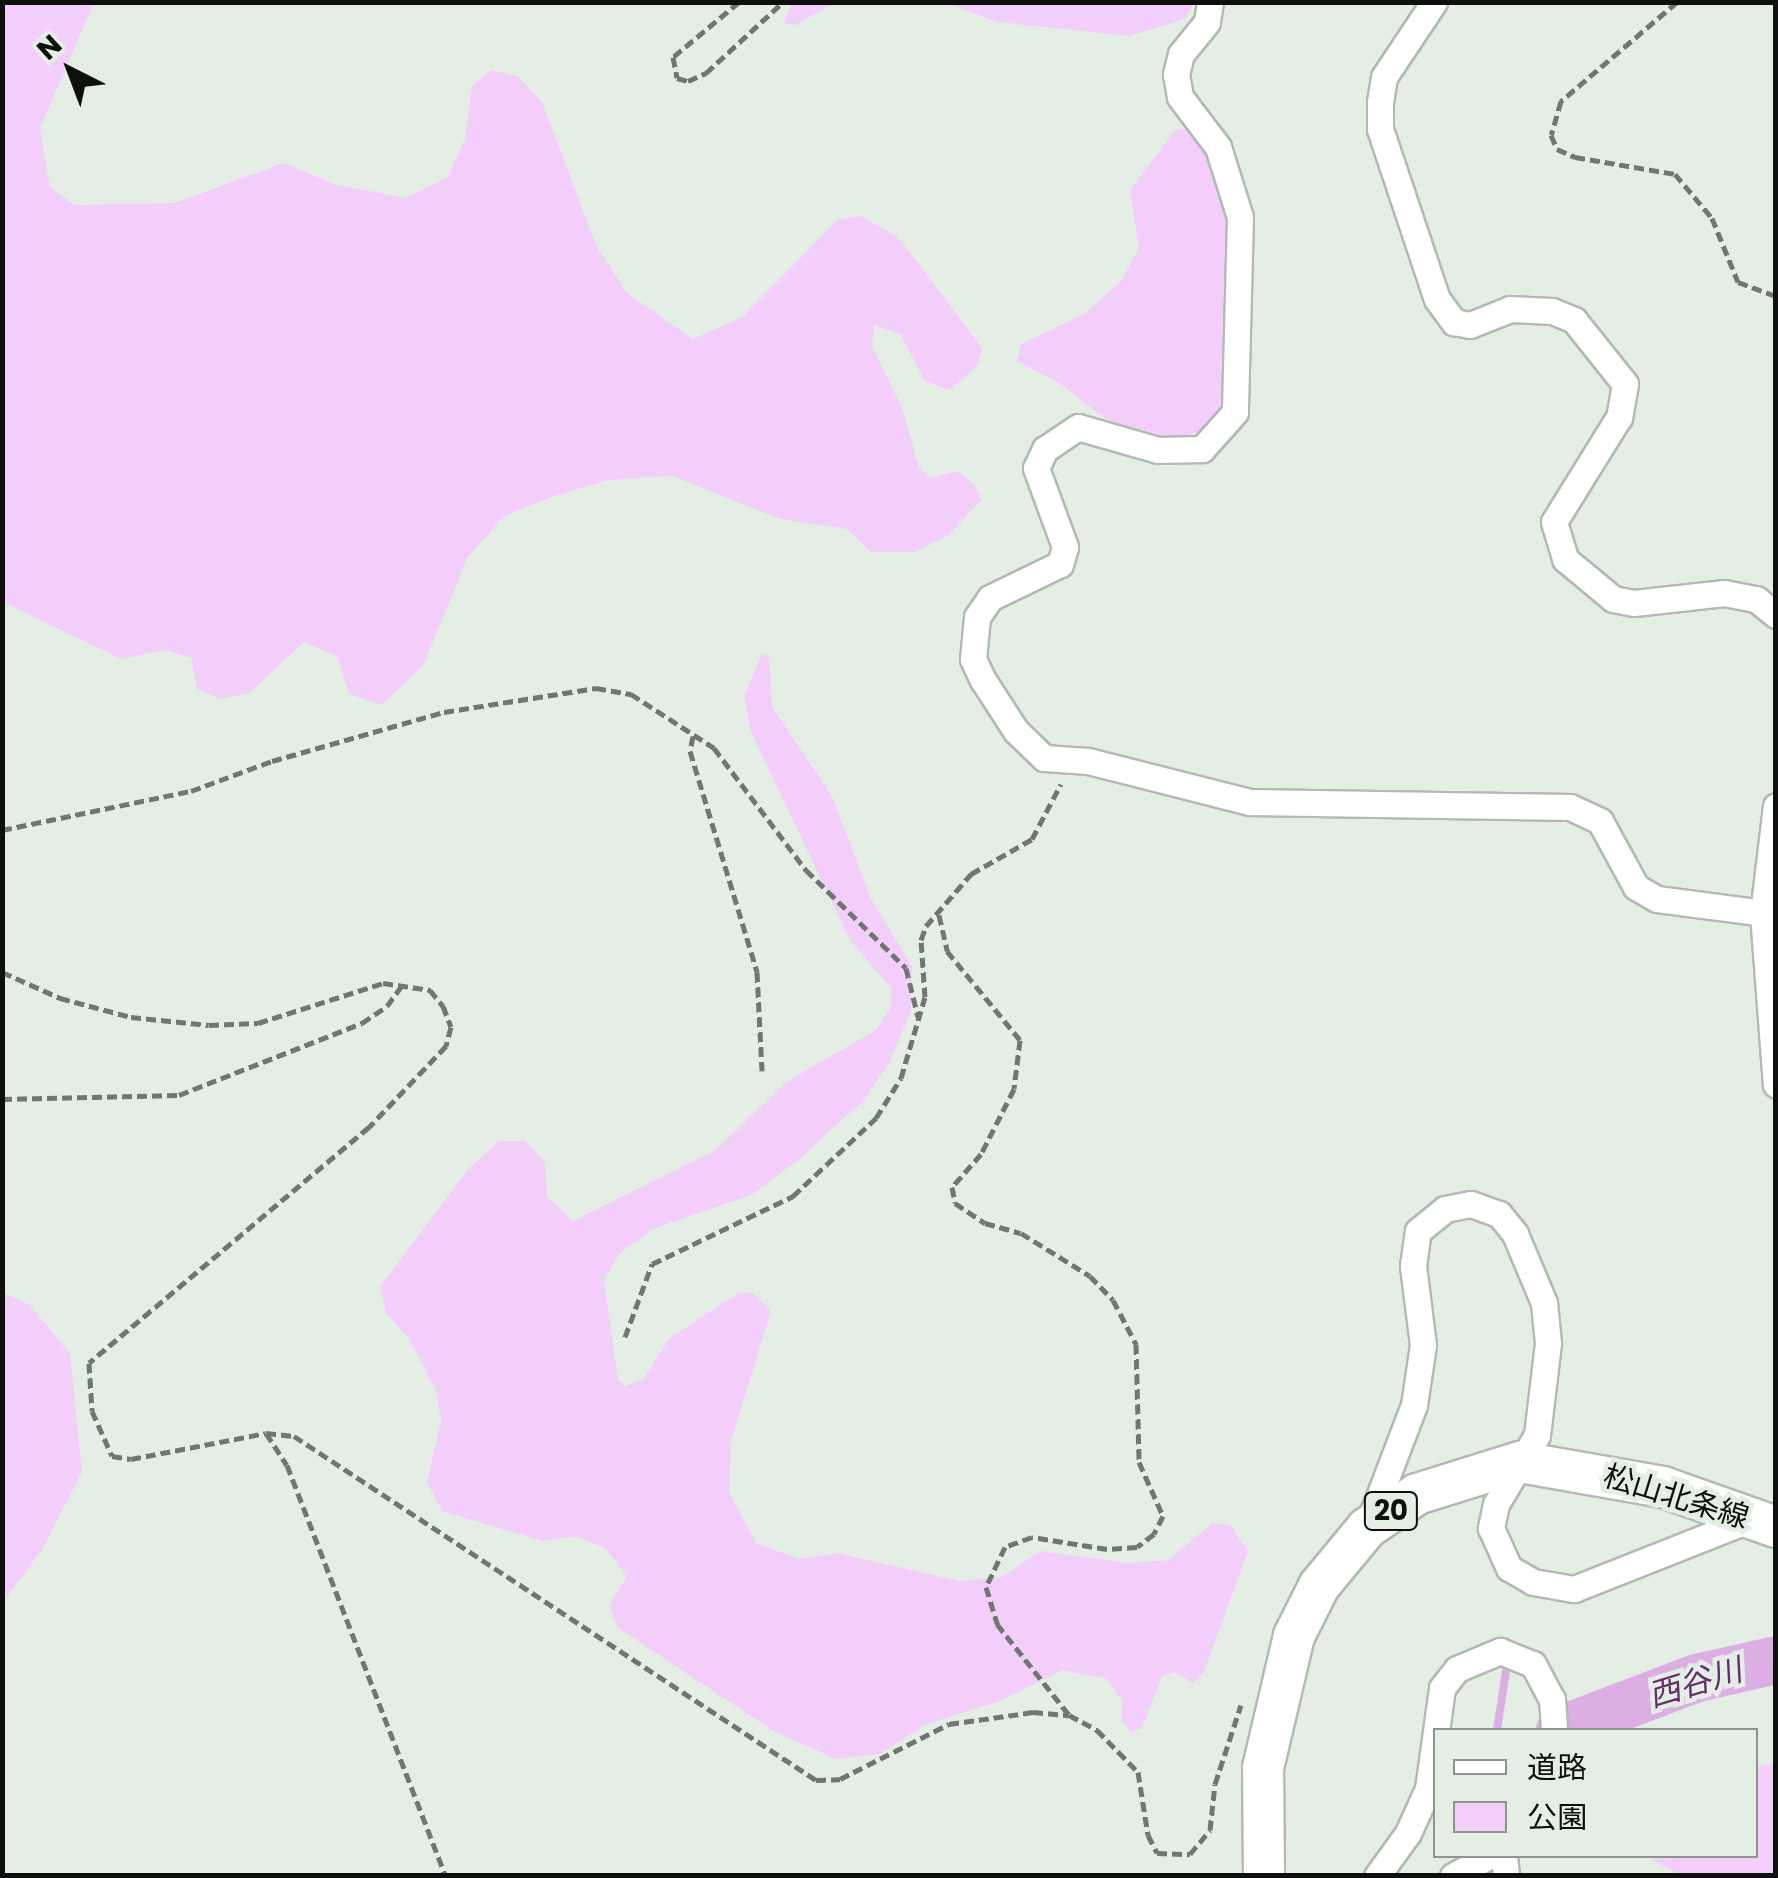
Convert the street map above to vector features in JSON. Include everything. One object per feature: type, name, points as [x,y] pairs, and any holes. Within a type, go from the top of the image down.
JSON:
[{"type":"main road","name":"松山北条線","points":[[1264,1876],[1264,1768],[1282,1674],[1318,1586],[1367,1528],[1417,1494],[1520,1462],[1663,1487],[1762,1524]]},
{"type":"street","points":[[1210,2],[1208,22],[1180,54],[1176,74],[1180,96],[1218,147],[1240,216],[1235,412],[1218,437],[1180,454],[1104,430],[1078,427],[1060,435],[1036,468],[1064,548],[1060,564],[990,598],[977,617],[973,659],[983,680],[1029,746],[1061,762],[1088,761],[1250,802],[1570,808],[1600,821],[1636,887],[1658,899],[1763,913]]},
{"type":"street","points":[[1434,2],[1384,77],[1380,129],[1437,299],[1454,322],[1470,325],[1510,309],[1552,311],[1574,320],[1625,384],[1619,416],[1554,522],[1564,559],[1613,599],[1634,603],[1724,594],[1756,599],[1776,615]]},
{"type":"street","points":[[1776,806],[1763,913],[1776,1085]]},
{"type":"street","points":[[1367,1528],[1414,1405],[1423,1345],[1414,1266],[1418,1231],[1445,1209],[1472,1204],[1498,1214],[1515,1234],[1544,1303],[1543,1402],[1537,1435],[1496,1504],[1491,1528],[1509,1568],[1543,1585],[1574,1589],[1762,1524]]},
{"type":"street","points":[[1436,1728],[1442,1688],[1457,1670],[1500,1651],[1517,1654],[1546,1679],[1554,1728]]},
{"type":"street","points":[[1377,1876],[1408,1833],[1428,1789],[1433,1753]]},
{"type":"path","points":[[739,2],[673,57],[670,70],[677,78],[688,81],[706,72],[783,2]]},
{"type":"path","points":[[1677,2],[1561,100],[1551,136],[1557,149],[1575,158],[1675,174],[1712,218],[1738,282],[1776,296]]},
{"type":"path","points":[[2,830],[191,791],[272,761],[444,712],[596,688],[645,701],[714,748],[806,870],[906,968],[918,1017]]},
{"type":"path","points":[[693,736],[690,751],[757,972],[762,1071]]},
{"type":"path","points":[[626,1338],[652,1264],[793,1196],[850,1148],[901,1078],[926,997],[921,940],[971,874],[1032,839],[1062,790],[1061,762]]},
{"type":"path","points":[[940,916],[947,951],[1020,1040],[1014,1089],[982,1154],[952,1187],[955,1203],[984,1223],[1021,1233],[1090,1276],[1126,1320],[1139,1360],[1139,1462],[1163,1516],[1154,1534],[1136,1547],[1107,1549],[1032,1537],[1006,1547],[991,1566],[986,1587],[997,1624],[1069,1715]]},
{"type":"path","points":[[2,972],[60,998],[131,1017],[209,1025],[258,1023],[382,983],[403,984],[430,990],[443,1006],[451,1027],[446,1046],[311,1182],[89,1363],[92,1411],[112,1456],[131,1459],[266,1432],[294,1436],[816,1780],[840,1780],[949,1724],[1034,1712],[1069,1715],[1097,1730],[1138,1772],[1148,1835],[1157,1853],[1174,1857],[1190,1854],[1210,1830],[1215,1784],[1244,1698]]},
{"type":"path","points":[[2,1099],[179,1095],[362,1023],[387,1006],[403,984]]},
{"type":"path","points":[[266,1432],[287,1465],[446,1876]]},
{"type":"green space","points":[[791,2],[835,3],[795,25],[784,24]]},
{"type":"green space","points":[[2,3],[94,3],[40,128],[50,187],[75,205],[175,203],[283,163],[337,185],[406,198],[448,177],[465,138],[472,86],[492,70],[519,77],[542,102],[597,247],[627,293],[693,339],[742,317],[839,219],[861,216],[898,237],[982,348],[978,365],[950,390],[925,381],[900,334],[874,325],[872,346],[903,410],[918,465],[929,478],[957,471],[974,484],[981,500],[949,535],[916,552],[871,552],[847,529],[780,519],[673,476],[608,480],[551,497],[503,517],[468,557],[423,666],[381,705],[349,694],[338,657],[304,642],[249,693],[221,699],[197,689],[191,658],[164,650],[121,659],[3,602]]},
{"type":"green space","points":[[946,3],[1194,3],[1185,19],[1129,36],[997,22]]},
{"type":"green space","points":[[1188,128],[1226,184],[1237,374],[1215,427],[1164,442],[1103,417],[1058,382],[1017,361],[1021,344],[1082,315],[1120,283],[1139,248],[1130,190],[1175,130]]},
{"type":"green space","points":[[762,654],[769,657],[772,707],[832,796],[871,899],[912,966],[911,1011],[890,1062],[863,1101],[797,1161],[751,1195],[653,1229],[620,1253],[604,1280],[618,1380],[626,1386],[643,1379],[670,1338],[737,1294],[751,1292],[771,1311],[731,1441],[729,1492],[756,1543],[799,1559],[836,1553],[960,1581],[1002,1577],[1040,1551],[1128,1563],[1169,1560],[1212,1523],[1230,1525],[1248,1551],[1204,1672],[1192,1683],[1175,1672],[1162,1676],[1142,1729],[1131,1731],[1121,1721],[1122,1700],[1107,1679],[1063,1670],[1000,1701],[927,1724],[880,1754],[836,1759],[775,1732],[617,1627],[609,1605],[627,1577],[605,1548],[576,1536],[542,1541],[442,1511],[427,1482],[441,1421],[436,1391],[410,1340],[386,1313],[380,1287],[470,1167],[499,1141],[525,1141],[545,1162],[547,1197],[573,1221],[716,1150],[786,1082],[876,1030],[891,1007],[891,988],[850,940],[751,732],[744,697]]},
{"type":"green space","points":[[3,1293],[30,1305],[70,1354],[82,1472],[43,1548],[3,1602]]},
{"type":"green space","points":[[1775,1764],[1775,1875],[1681,1875],[1650,1859],[1758,1858],[1758,1767]]},
{"type":"waterway","name":"西谷川","points":[[1565,1728],[1697,1678],[1776,1660]]},
{"type":"waterway","points":[[1497,1728],[1506,1671]]}]
